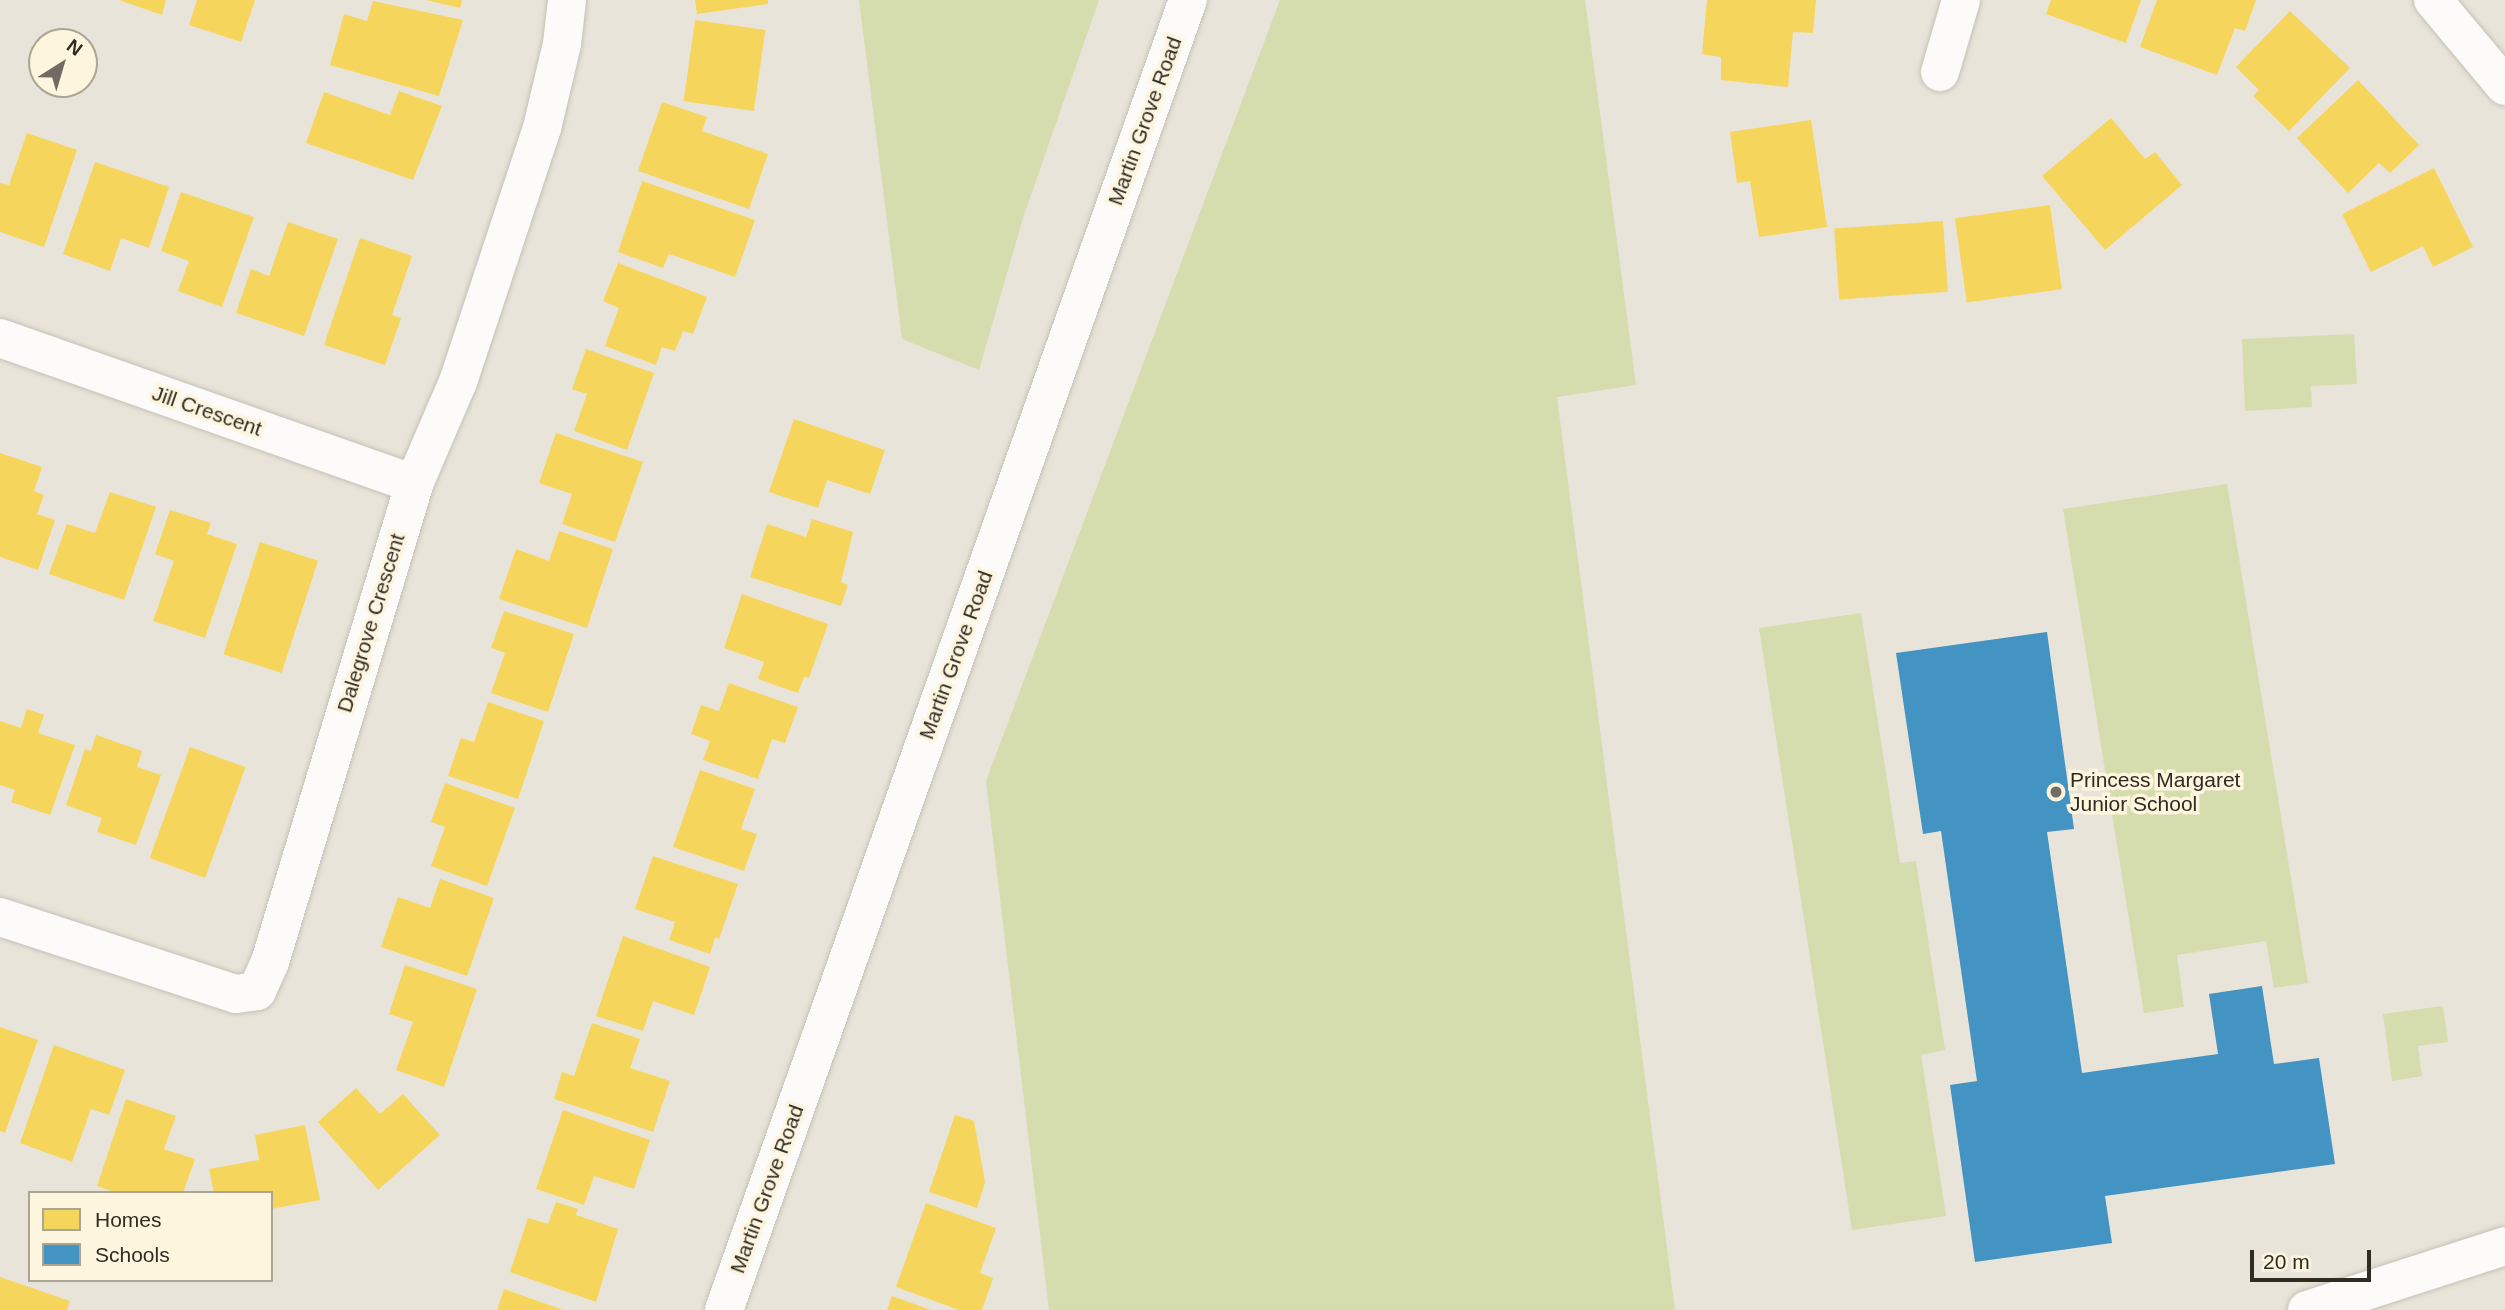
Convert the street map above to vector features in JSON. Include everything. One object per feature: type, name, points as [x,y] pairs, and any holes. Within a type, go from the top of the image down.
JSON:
[{"type":"street","name":"Dalegrove Crescent","points":[[0,917],[236,994],[257,991],[271,962],[414,484],[458,383],[542,128],[562,44],[567,0]]},
{"type":"street","name":"Martin Grove Road","points":[[724,1310],[1188,0]]},
{"type":"street","points":[[1940,72],[1961,0]]},
{"type":"street","points":[[2433,0],[2505,86]]},
{"type":"street","name":"Jill Crescent","points":[[0,338],[414,484]]},
{"type":"street","points":[[2307,1310],[2505,1246]]},
{"type":"green space","points":[[859,0],[1099,0],[1023,218],[979,370],[902,339]]},
{"type":"green space","points":[[1280,0],[1585,0],[1636,385],[1557,397],[1675,1310],[1049,1310],[986,781]]},
{"type":"green space","points":[[2354,334],[2357,384],[2311,386],[2312,407],[2245,411],[2242,339]]},
{"type":"green space","points":[[2227,484],[2308,983],[2274,988],[2266,941],[2177,955],[2184,1007],[2144,1013],[2063,509]]},
{"type":"green space","points":[[1861,613],[1900,863],[1916,861],[1945,1050],[1921,1055],[1946,1216],[1852,1230],[1759,628]]},
{"type":"green space","points":[[2443,1006],[2448,1042],[2418,1046],[2422,1076],[2392,1081],[2383,1014]]},
{"type":"building: Homes","points":[[119,0],[166,0],[162,15]]},
{"type":"building: Homes","points":[[197,0],[255,0],[241,42],[189,25]]},
{"type":"building: Homes","points":[[426,0],[462,0],[460,8]]},
{"type":"building: Homes","points":[[695,0],[768,0],[768,4],[697,14]]},
{"type":"building: Homes","points":[[1707,0],[1816,0],[1813,33],[1793,32],[1788,87],[1721,80],[1721,57],[1702,54]]},
{"type":"building: Homes","points":[[2051,0],[2141,0],[2126,43],[2046,14]]},
{"type":"building: Homes","points":[[2157,0],[2256,0],[2245,31],[2235,28],[2217,75],[2140,47]]},
{"type":"building: Homes","points":[[373,1],[463,20],[439,96],[330,65],[344,14],[367,21]]},
{"type":"building: Homes","points":[[2290,11],[2350,68],[2289,131],[2253,96],[2259,90],[2236,67]]},
{"type":"building: Homes","points":[[695,20],[765,30],[754,111],[684,101]]},
{"type":"building: Homes","points":[[2358,80],[2419,145],[2390,173],[2379,163],[2348,193],[2297,138]]},
{"type":"building: Homes","points":[[399,91],[442,106],[413,180],[306,143],[324,92],[390,115]]},
{"type":"building: Homes","points":[[662,102],[707,117],[702,131],[768,154],[749,209],[638,171]]},
{"type":"building: Homes","points":[[2111,118],[2145,159],[2155,152],[2182,185],[2105,250],[2042,176]]},
{"type":"building: Homes","points":[[1811,120],[1827,227],[1759,237],[1750,181],[1737,183],[1730,132]]},
{"type":"building: Homes","points":[[27,133],[77,150],[44,247],[0,232],[0,183],[9,185]]},
{"type":"building: Homes","points":[[95,162],[169,187],[149,248],[121,238],[110,271],[63,254]]},
{"type":"building: Homes","points":[[2434,168],[2473,247],[2433,267],[2423,246],[2371,272],[2342,214]]},
{"type":"building: Homes","points":[[642,181],[755,220],[735,277],[669,254],[663,268],[618,252]]},
{"type":"building: Homes","points":[[181,192],[254,217],[222,307],[178,291],[189,261],[161,251]]},
{"type":"building: Homes","points":[[2050,205],[2062,289],[1967,303],[1955,218]]},
{"type":"building: Homes","points":[[1943,221],[1948,292],[1839,299],[1834,229]]},
{"type":"building: Homes","points":[[288,222],[338,239],[304,336],[236,313],[251,269],[269,276]]},
{"type":"building: Homes","points":[[360,238],[412,256],[392,315],[401,318],[385,365],[324,345]]},
{"type":"building: Homes","points":[[618,263],[707,297],[693,334],[683,331],[675,351],[662,347],[656,365],[605,346],[619,308],[603,301]]},
{"type":"building: Homes","points":[[586,349],[654,373],[627,450],[574,431],[587,394],[572,389]]},
{"type":"building: Homes","points":[[794,419],[885,450],[870,494],[827,480],[818,508],[769,492]]},
{"type":"building: Homes","points":[[556,433],[643,462],[615,542],[562,524],[572,494],[539,483]]},
{"type":"building: Homes","points":[[0,453],[42,467],[34,491],[44,495],[37,514],[55,520],[38,570],[0,557]]},
{"type":"building: Homes","points":[[110,492],[156,507],[124,600],[49,574],[67,524],[95,533]]},
{"type":"building: Homes","points":[[170,510],[211,523],[207,534],[237,544],[205,638],[153,621],[174,561],[155,554]]},
{"type":"building: Homes","points":[[812,519],[853,532],[841,582],[848,585],[841,606],[750,577],[767,524],[806,537]]},
{"type":"building: Homes","points":[[559,531],[613,549],[587,628],[499,599],[516,549],[549,561]]},
{"type":"building: Homes","points":[[260,542],[318,561],[282,673],[224,654]]},
{"type":"building: Homes","points":[[742,594],[828,624],[809,678],[804,677],[798,693],[758,679],[764,662],[724,648]]},
{"type":"building: Homes","points":[[504,611],[574,634],[548,712],[491,693],[505,653],[491,648]]},
{"type":"building: Homes","points":[[729,683],[798,707],[785,743],[772,739],[758,779],[703,760],[710,741],[691,734],[701,705],[719,711]]},
{"type":"building: Homes","points":[[488,702],[544,721],[518,799],[448,776],[461,738],[474,742]]},
{"type":"building: Homes","points":[[27,709],[44,715],[38,733],[75,745],[50,815],[11,802],[15,790],[0,785],[0,721],[21,728]]},
{"type":"building: Homes","points":[[96,735],[142,751],[137,767],[161,775],[136,845],[97,832],[102,818],[66,805],[85,749],[91,751]]},
{"type":"building: Homes","points":[[190,747],[245,767],[205,878],[150,858]]},
{"type":"building: Homes","points":[[700,770],[755,789],[741,829],[757,834],[744,871],[673,847]]},
{"type":"building: Homes","points":[[445,783],[515,808],[487,886],[431,866],[445,827],[431,822]]},
{"type":"building: Homes","points":[[653,856],[738,884],[719,939],[715,937],[710,954],[669,940],[675,922],[635,909]]},
{"type":"building: Homes","points":[[440,879],[494,898],[467,976],[381,947],[398,897],[430,908]]},
{"type":"building: Homes","points":[[623,936],[710,967],[694,1015],[653,1001],[643,1031],[596,1016]]},
{"type":"building: Homes","points":[[405,965],[477,989],[444,1087],[396,1070],[413,1022],[389,1014]]},
{"type":"building: Homes","points":[[592,1023],[640,1039],[630,1068],[670,1081],[653,1132],[554,1099],[562,1072],[574,1076]]},
{"type":"building: Homes","points":[[0,1027],[38,1040],[5,1133],[0,1131]]},
{"type":"building: Homes","points":[[54,1045],[125,1070],[109,1115],[91,1109],[72,1162],[20,1143]]},
{"type":"building: Homes","points":[[356,1088],[380,1114],[403,1094],[440,1135],[378,1190],[318,1122]]},
{"type":"building: Homes","points":[[126,1099],[176,1116],[164,1149],[195,1159],[184,1191],[111,1191],[97,1186]]},
{"type":"building: Homes","points":[[563,1110],[650,1140],[634,1189],[594,1176],[584,1205],[536,1189]]},
{"type":"building: Homes","points":[[955,1115],[974,1121],[985,1182],[977,1208],[929,1192]]},
{"type":"building: Homes","points":[[305,1125],[320,1200],[273,1209],[273,1191],[214,1191],[209,1169],[259,1160],[255,1135]]},
{"type":"building: Homes","points":[[556,1202],[578,1209],[576,1215],[618,1229],[596,1302],[510,1272],[528,1218],[548,1224]]},
{"type":"building: Homes","points":[[926,1203],[996,1228],[980,1273],[993,1278],[982,1310],[959,1310],[896,1287]]},
{"type":"building: Homes","points":[[0,1277],[70,1301],[67,1310],[0,1310]]},
{"type":"building: Homes","points":[[504,1289],[563,1310],[497,1310]]},
{"type":"building: Homes","points":[[892,1296],[931,1310],[887,1310]]},
{"type":"building: Schools","points":[[2047,632],[2074,829],[2047,832],[2082,1073],[2218,1054],[2209,994],[2262,986],[2274,1064],[2319,1058],[2335,1164],[2105,1196],[2112,1243],[1975,1262],[1950,1085],[1977,1081],[1941,831],[1923,834],[1896,653]]},
{"type":"place","name":"Princess Margaret Junior School","points":[[2056,792]]}]
